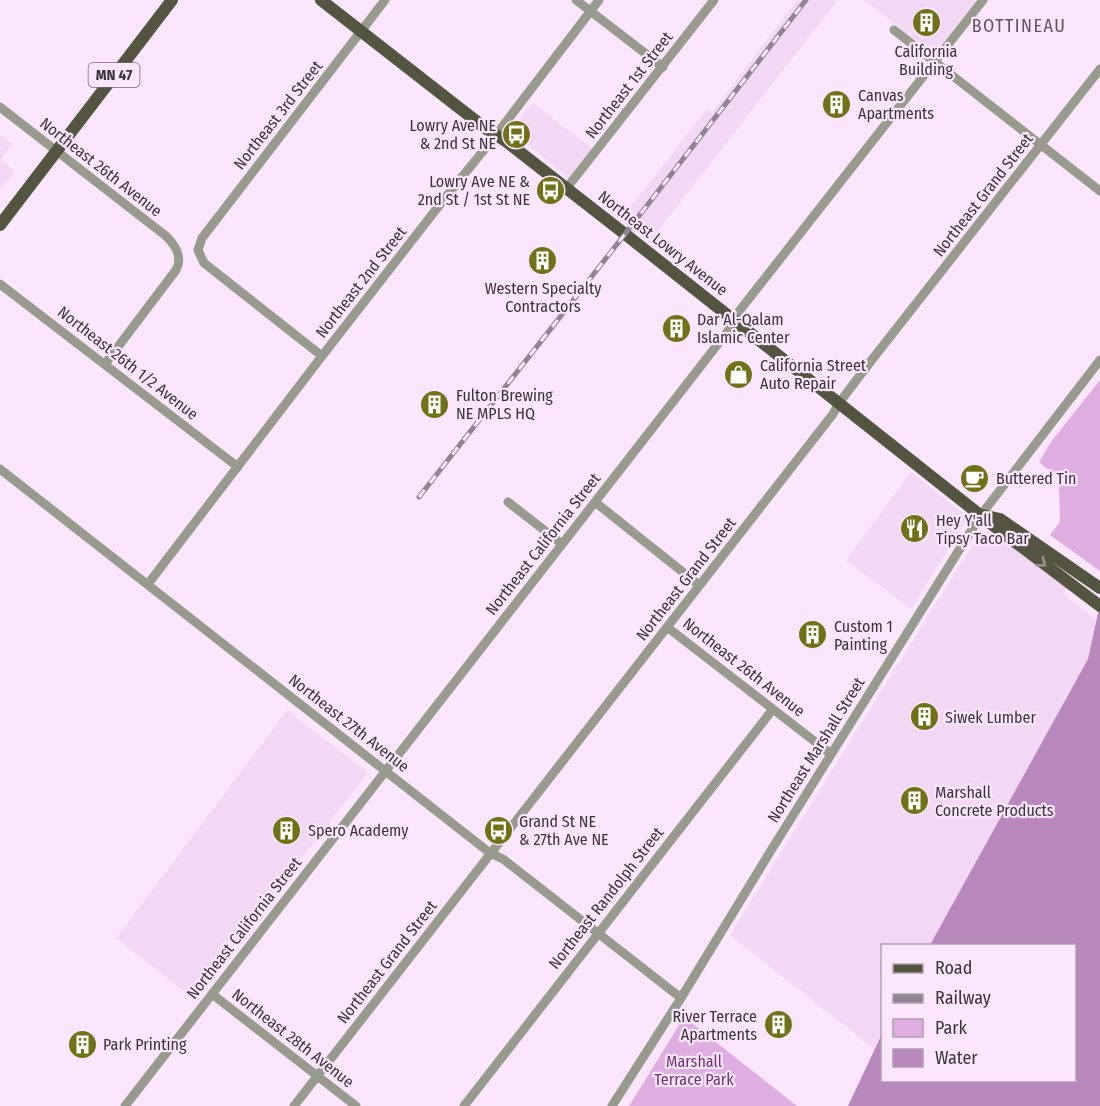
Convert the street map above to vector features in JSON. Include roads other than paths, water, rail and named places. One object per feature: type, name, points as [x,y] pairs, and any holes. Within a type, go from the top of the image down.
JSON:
[{"type":"main road","name":"MN 47","points":[[0,225],[172,0]]},
{"type":"main road","name":"Northeast Lowry Avenue","points":[[321,0],[1100,606]]},
{"type":"main road","name":"Northeast Lowry Avenue","points":[[981,515],[1000,519],[1100,588]]},
{"type":"street","name":"Northeast 3rd Street","points":[[322,356],[204,263],[198,250],[202,238],[385,0]]},
{"type":"street","points":[[576,0],[663,67]]},
{"type":"street","name":"Northeast 2nd Street","points":[[148,584],[599,0]]},
{"type":"street","name":"Northeast 1st Street","points":[[566,189],[714,0]]},
{"type":"street","name":"Northeast California Street","points":[[125,1106],[728,331],[733,319],[983,0]]},
{"type":"street","points":[[894,30],[1100,191]]},
{"type":"street","name":"Northeast Grand Street","points":[[294,1106],[1100,69]]},
{"type":"street","name":"Northeast 26th Avenue","points":[[0,107],[174,244],[180,263],[176,270],[105,364]]},
{"type":"street","name":"Northeast 26th 1/2 Avenue","points":[[0,284],[238,467]]},
{"type":"street","name":"Northeast Marshall Street","points":[[612,1106],[981,515],[1100,360]]},
{"type":"street","name":"Northeast 27th Avenue","points":[[0,469],[490,853],[503,859],[681,998]]},
{"type":"street","points":[[508,502],[562,544]]},
{"type":"street","points":[[595,502],[699,585]]},
{"type":"street","name":"Northeast 26th Avenue","points":[[667,627],[831,754]]},
{"type":"street","name":"Northeast Randolph Street","points":[[464,1106],[773,709]]},
{"type":"street","name":"Northeast 28th Avenue","points":[[212,994],[356,1106]]},
{"type":"water","points":[[1100,604],[1100,1106],[848,1106],[881,1036],[881,1082],[1076,1082],[1076,944],[931,944],[1088,659]]},
{"type":"railway","points":[[419,497],[806,0]]},
{"type":"place","name":"California Building","points":[[926,23]]},
{"type":"place","name":"Canvas Apartments","points":[[837,104]]},
{"type":"place","name":"Lowry Ave NE & 2nd St NE","points":[[517,134]]},
{"type":"place","name":"Lowry Ave NE & 2nd St / 1st St NE","points":[[551,190]]},
{"type":"place","name":"Western Specialty Contractors","points":[[543,260]]},
{"type":"place","name":"Dar Al-Qalam Islamic Center","points":[[676,328]]},
{"type":"place","name":"California Street Auto Repair","points":[[739,374]]},
{"type":"place","name":"Fulton Brewing NE MPLS HQ","points":[[435,404]]},
{"type":"place","name":"Buttered Tin","points":[[975,478]]},
{"type":"place","name":"Hey Y'all Tipsy Taco Bar","points":[[915,529]]},
{"type":"place","name":"Custom 1 Painting","points":[[813,635]]},
{"type":"place","name":"Siwek Lumber","points":[[924,717]]},
{"type":"place","name":"Marshall Concrete Products","points":[[914,801]]},
{"type":"place","name":"Spero Academy","points":[[287,830]]},
{"type":"place","name":"Grand St NE & 27th Ave NE","points":[[498,830]]},
{"type":"place","name":"River Terrace Apartments","points":[[778,1025]]},
{"type":"place","name":"Park Printing","points":[[82,1044]]},
{"type":"district","name":"BOTTINEAU","points":[[1019,26]]},
{"type":"park label","name":"Marshall Terrace Park","points":[[694,1070]]}]
